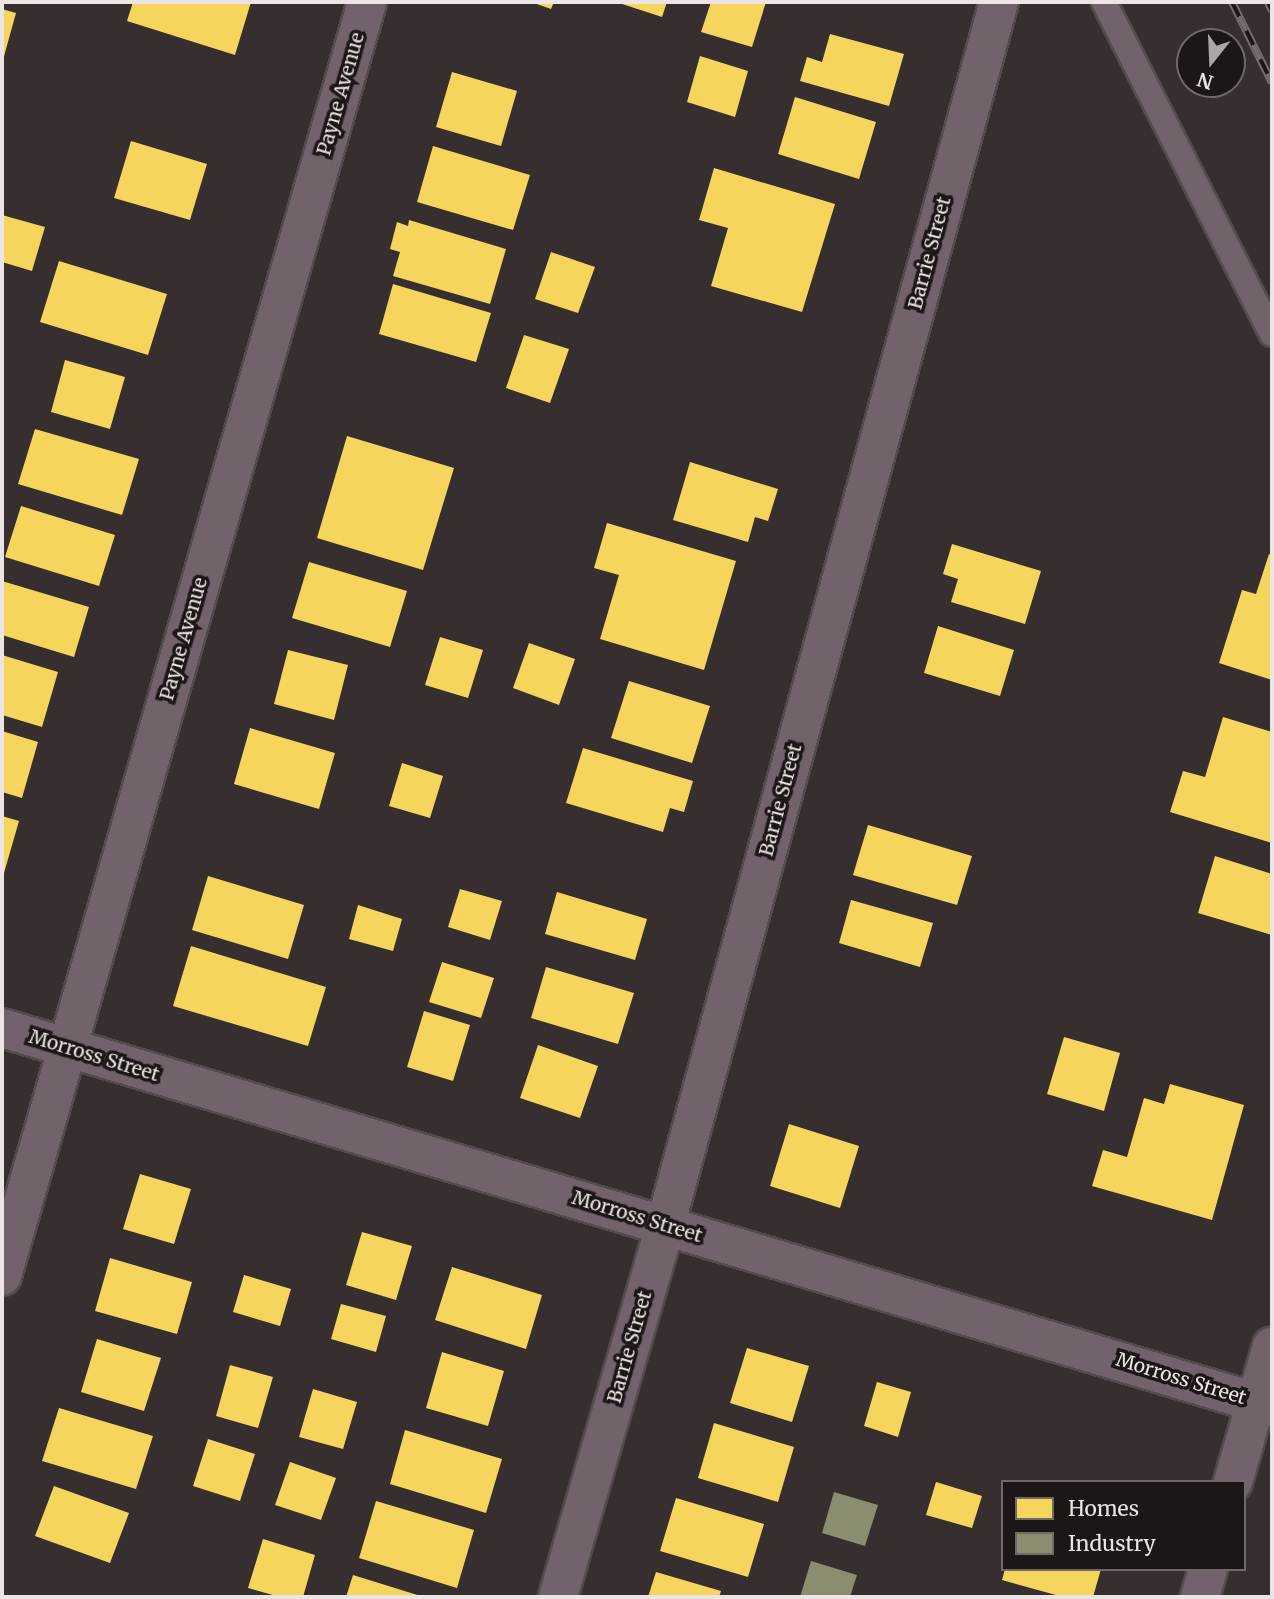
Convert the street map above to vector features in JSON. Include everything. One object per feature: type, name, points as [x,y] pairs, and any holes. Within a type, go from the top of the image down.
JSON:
[{"type":"street","name":"Payne Avenue","points":[[2,1276],[367,2]]},
{"type":"street","name":"Barrie Street","points":[[558,1597],[666,1226],[999,2]]},
{"type":"street","name":"Morross Street","points":[[2,1028],[1264,1405]]},
{"type":"street","points":[[1234,1480],[1264,1405],[1272,1346]]},
{"type":"street","points":[[1200,1597],[1207,1571]]},
{"type":"lane","points":[[1104,2],[1272,334]]},
{"type":"building: Homes","points":[[133,2],[251,2],[235,55],[127,21]]},
{"type":"building: Homes","points":[[531,2],[554,2],[551,9]]},
{"type":"building: Homes","points":[[616,2],[667,2],[662,17]]},
{"type":"building: Homes","points":[[711,2],[766,2],[752,47],[701,32]]},
{"type":"building: Homes","points":[[2,9],[16,13],[3,60],[2,60]]},
{"type":"building: Homes","points":[[830,34],[904,54],[889,106],[800,81],[807,57],[822,62]]},
{"type":"building: Homes","points":[[700,56],[748,71],[735,117],[687,102]]},
{"type":"building: Homes","points":[[452,72],[517,91],[501,146],[436,127]]},
{"type":"building: Homes","points":[[795,97],[876,122],[859,179],[778,154]]},
{"type":"building: Homes","points":[[131,141],[207,164],[190,220],[114,198]]},
{"type":"building: Homes","points":[[433,146],[530,175],[513,230],[417,202]]},
{"type":"building: Homes","points":[[714,168],[835,204],[802,312],[711,286],[728,228],[699,220]]},
{"type":"building: Homes","points":[[2,215],[45,227],[32,271],[2,262]]},
{"type":"building: Homes","points":[[409,220],[506,249],[490,304],[393,276],[400,252],[390,249],[397,222],[408,226]]},
{"type":"building: Homes","points":[[551,252],[595,267],[578,313],[535,299]]},
{"type":"building: Homes","points":[[59,261],[167,294],[148,355],[40,322]]},
{"type":"building: Homes","points":[[393,284],[491,313],[476,362],[379,334]]},
{"type":"building: Homes","points":[[524,335],[569,349],[550,403],[506,388]]},
{"type":"building: Homes","points":[[65,360],[125,377],[110,429],[51,412]]},
{"type":"building: Homes","points":[[35,429],[139,459],[122,515],[18,484]]},
{"type":"building: Homes","points":[[347,436],[454,468],[423,570],[317,538]]},
{"type":"building: Homes","points":[[690,462],[778,489],[768,521],[755,517],[748,542],[673,520]]},
{"type":"building: Homes","points":[[21,506],[115,535],[99,586],[5,557]]},
{"type":"building: Homes","points":[[607,523],[736,561],[704,670],[600,639],[619,575],[594,568]]},
{"type":"building: Homes","points":[[952,544],[1041,571],[1025,624],[951,602],[958,579],[943,574]]},
{"type":"building: Homes","points":[[1269,554],[1272,555],[1272,680],[1219,663],[1242,590],[1256,594]]},
{"type":"building: Homes","points":[[309,562],[407,591],[390,647],[292,618]]},
{"type":"building: Homes","points":[[2,581],[89,607],[74,657],[2,635]]},
{"type":"building: Homes","points":[[938,626],[1014,650],[1000,696],[924,673]]},
{"type":"building: Homes","points":[[440,637],[483,650],[468,698],[425,685]]},
{"type":"building: Homes","points":[[529,643],[575,659],[559,705],[513,688]]},
{"type":"building: Homes","points":[[288,650],[348,665],[334,720],[274,704]]},
{"type":"building: Homes","points":[[2,655],[58,672],[42,727],[2,715]]},
{"type":"building: Homes","points":[[629,681],[710,706],[692,763],[611,738]]},
{"type":"building: Homes","points":[[1223,717],[1272,732],[1272,843],[1170,812],[1183,771],[1205,777]]},
{"type":"building: Homes","points":[[250,728],[335,753],[319,809],[234,784]]},
{"type":"building: Homes","points":[[2,731],[38,742],[22,798],[2,792]]},
{"type":"building: Homes","points":[[583,748],[693,781],[684,812],[670,808],[663,832],[566,803]]},
{"type":"building: Homes","points":[[402,763],[443,776],[430,818],[389,806]]},
{"type":"building: Homes","points":[[2,816],[19,821],[4,873],[2,873]]},
{"type":"building: Homes","points":[[868,825],[972,856],[957,905],[853,875]]},
{"type":"building: Homes","points":[[1215,856],[1272,874],[1272,935],[1198,913]]},
{"type":"building: Homes","points":[[208,876],[304,905],[288,959],[192,930]]},
{"type":"building: Homes","points":[[460,889],[502,901],[490,940],[448,927]]},
{"type":"building: Homes","points":[[557,892],[647,919],[635,960],[545,934]]},
{"type":"building: Homes","points":[[851,900],[933,923],[920,967],[839,943]]},
{"type":"building: Homes","points":[[358,905],[402,919],[393,951],[349,939]]},
{"type":"building: Homes","points":[[191,946],[326,987],[308,1046],[173,1006]]},
{"type":"building: Homes","points":[[442,962],[494,978],[481,1018],[429,1002]]},
{"type":"building: Homes","points":[[546,967],[634,993],[618,1044],[531,1018]]},
{"type":"building: Homes","points":[[424,1011],[470,1025],[453,1081],[407,1067]]},
{"type":"building: Homes","points":[[1064,1037],[1120,1053],[1104,1111],[1047,1094]]},
{"type":"building: Homes","points":[[538,1045],[598,1066],[580,1118],[520,1098]]},
{"type":"building: Homes","points":[[1170,1084],[1244,1105],[1212,1220],[1092,1186],[1103,1150],[1127,1157],[1144,1098],[1164,1104]]},
{"type":"building: Homes","points":[[789,1124],[859,1146],[840,1208],[770,1186]]},
{"type":"building: Homes","points":[[140,1174],[191,1189],[174,1244],[123,1229]]},
{"type":"building: Homes","points":[[362,1232],[412,1246],[396,1300],[346,1285]]},
{"type":"building: Homes","points":[[110,1258],[192,1282],[177,1334],[95,1311]]},
{"type":"building: Homes","points":[[452,1267],[542,1295],[526,1349],[435,1320]]},
{"type":"building: Homes","points":[[244,1275],[291,1289],[280,1326],[233,1312]]},
{"type":"building: Homes","points":[[341,1304],[386,1316],[376,1352],[331,1339]]},
{"type":"building: Homes","points":[[97,1339],[161,1358],[144,1411],[81,1392]]},
{"type":"building: Homes","points":[[747,1348],[809,1366],[792,1422],[730,1403]]},
{"type":"building: Homes","points":[[442,1352],[504,1371],[488,1426],[426,1408]]},
{"type":"building: Homes","points":[[230,1365],[273,1377],[258,1428],[216,1416]]},
{"type":"building: Homes","points":[[877,1382],[911,1392],[898,1437],[864,1426]]},
{"type":"building: Homes","points":[[313,1389],[357,1402],[343,1449],[299,1437]]},
{"type":"building: Homes","points":[[59,1408],[153,1436],[136,1489],[42,1461]]},
{"type":"building: Homes","points":[[714,1423],[794,1447],[778,1502],[698,1478]]},
{"type":"building: Homes","points":[[405,1430],[502,1459],[486,1513],[390,1484]]},
{"type":"building: Homes","points":[[208,1439],[255,1454],[240,1501],[193,1486]]},
{"type":"building: Homes","points":[[290,1462],[336,1478],[321,1520],[275,1505]]},
{"type":"building: Homes","points":[[936,1482],[982,1496],[972,1528],[926,1515]]},
{"type":"building: Homes","points":[[54,1486],[129,1513],[110,1563],[35,1536]]},
{"type":"building: Homes","points":[[676,1498],[764,1524],[748,1577],[660,1551]]},
{"type":"building: Homes","points":[[376,1501],[474,1530],[457,1588],[359,1558]]},
{"type":"building: Homes","points":[[263,1539],[315,1555],[303,1597],[280,1597],[248,1588]]},
{"type":"building: Homes","points":[[1004,1571],[1100,1571],[1093,1597],[1063,1597],[1002,1580]]},
{"type":"building: Homes","points":[[656,1572],[721,1591],[719,1597],[648,1597]]},
{"type":"building: Homes","points":[[353,1575],[424,1597],[346,1597]]},
{"type":"building: Industry","points":[[834,1492],[878,1505],[865,1546],[822,1533]]},
{"type":"building: Industry","points":[[811,1561],[857,1575],[850,1597],[800,1597]]},
{"type":"railway","points":[[1232,2],[1272,83]]},
{"type":"railway","points":[[1268,2],[1272,11]]}]
